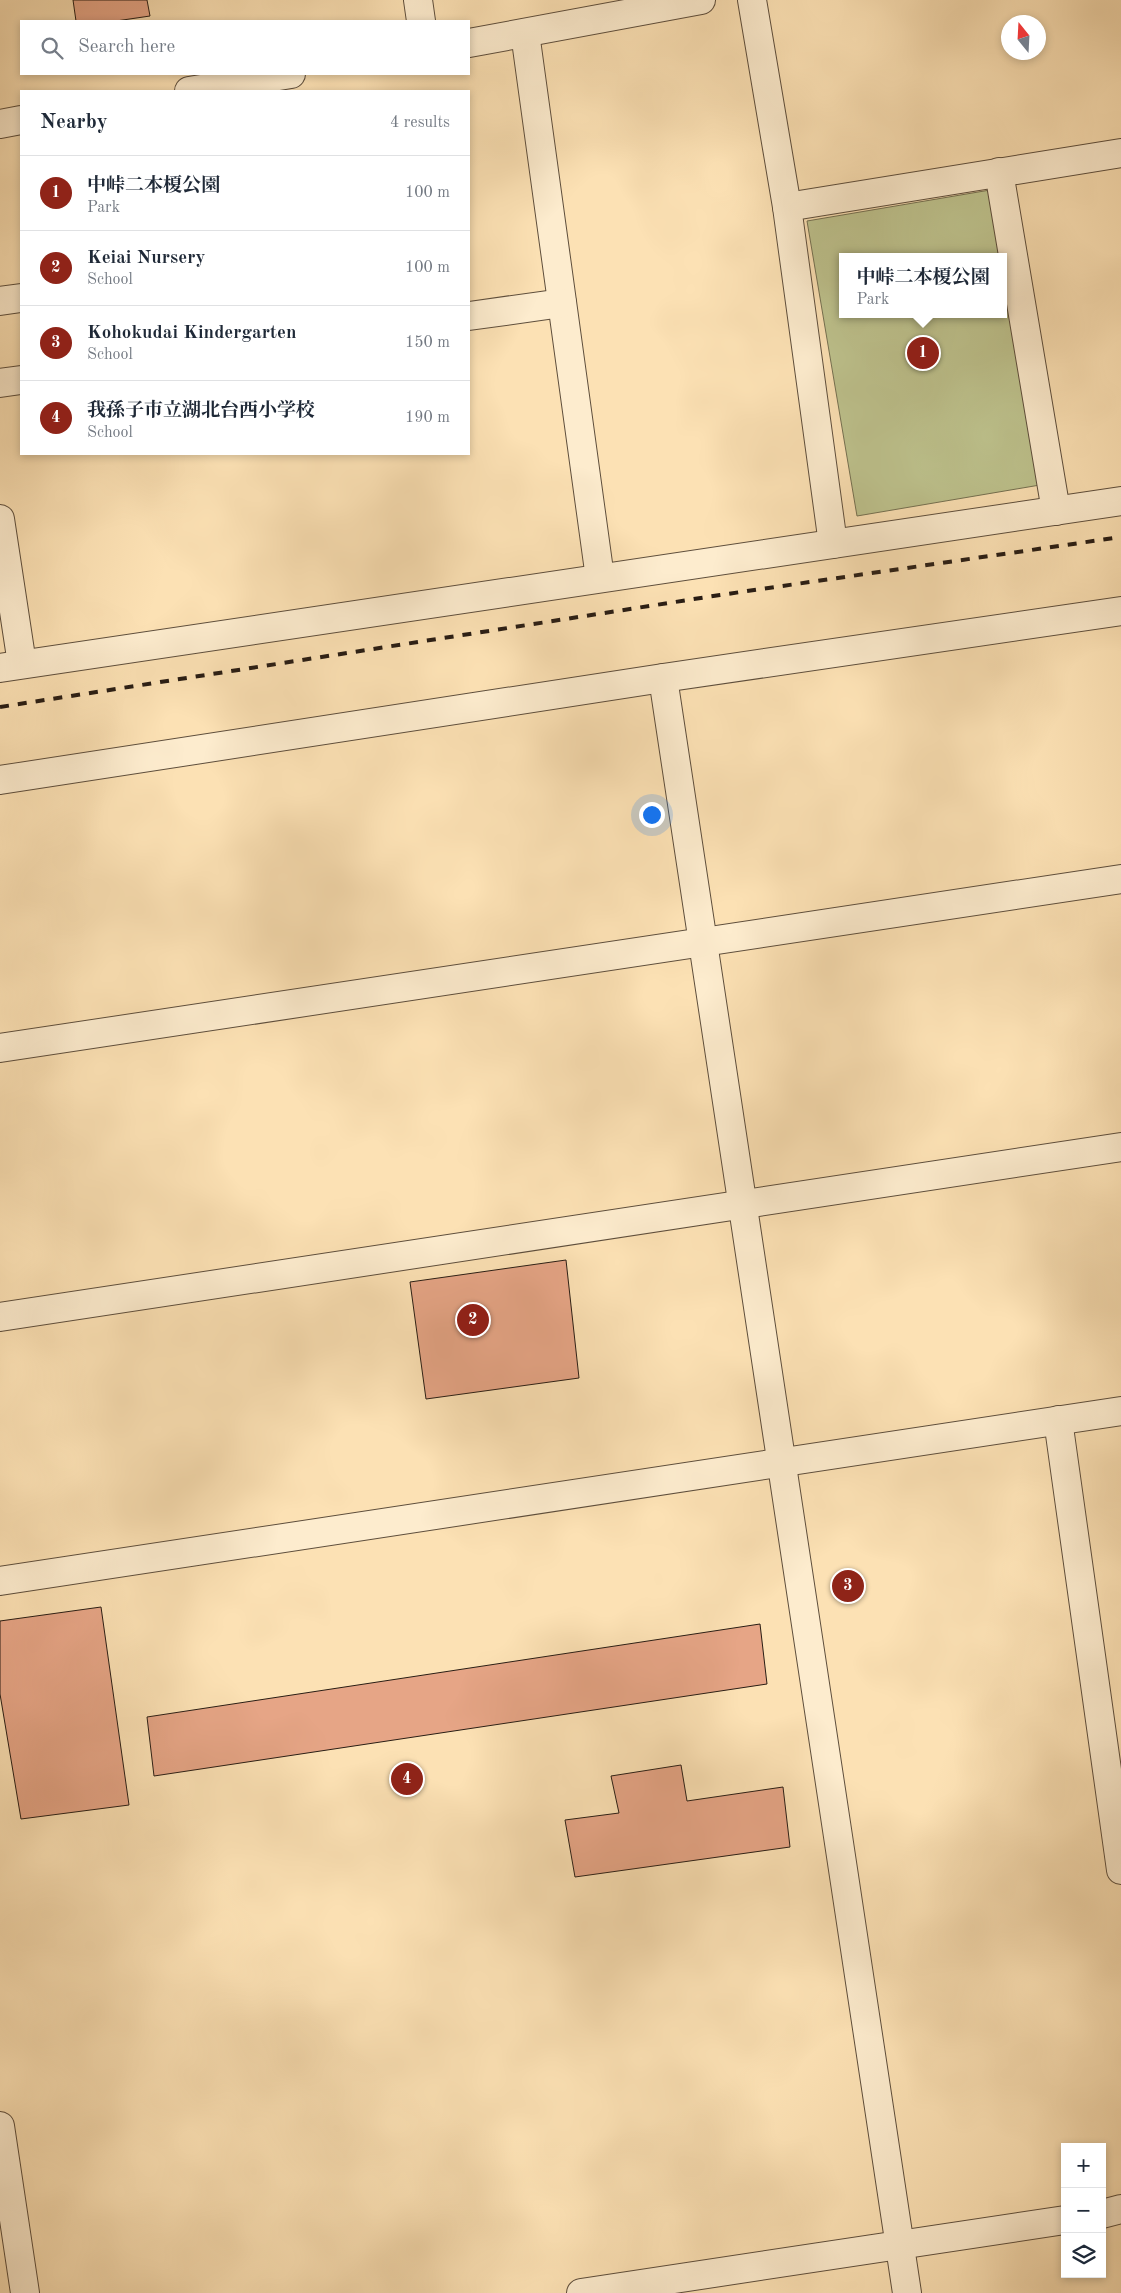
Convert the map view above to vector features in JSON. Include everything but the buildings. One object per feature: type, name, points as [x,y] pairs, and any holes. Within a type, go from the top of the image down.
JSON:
[{"type":"street","points":[[418,0],[421,20]]},
{"type":"street","points":[[470,43],[701,0]]},
{"type":"street","points":[[752,0],[787,207],[833,544]]},
{"type":"street","points":[[525,34],[600,578]]},
{"type":"street","points":[[195,90],[285,75]]},
{"type":"street","points":[[0,124],[20,120]]},
{"type":"street","points":[[787,207],[1121,153]]},
{"type":"street","points":[[999,172],[1056,511]]},
{"type":"street","points":[[0,301],[20,298]]},
{"type":"street","points":[[470,316],[562,303]]},
{"type":"street","points":[[0,383],[20,380]]},
{"type":"street","points":[[0,519],[11,666],[1121,501]]},
{"type":"street","points":[[0,780],[663,678],[1121,611]]},
{"type":"street","points":[[663,678],[907,2293]]},
{"type":"street","points":[[0,1048],[1121,879]]},
{"type":"street","points":[[0,1317],[1121,1147]]},
{"type":"street","points":[[0,1581],[1121,1411]]},
{"type":"street","points":[[1058,1420],[1121,1870]]},
{"type":"street","points":[[0,2126],[25,2293]]},
{"type":"street","points":[[1106,2213],[1121,2209]]},
{"type":"street","points":[[581,2293],[1061,2221]]},
{"type":"green space","points":[[990,190],[1000,253],[839,253],[839,318],[1007,318],[1007,291],[1040,485],[857,516],[807,221]]},
{"type":"railway","points":[[0,707],[720,595],[1121,537]]},
{"type":"place","name":"中峠二本榎公園","points":[[923,353]]},
{"type":"place","name":"Keiai Nursery","points":[[473,1320]]},
{"type":"place","name":"Kohokudai Kindergarten","points":[[848,1586]]},
{"type":"place","name":"我孫子市立湖北台西小学校","points":[[407,1779]]}]
